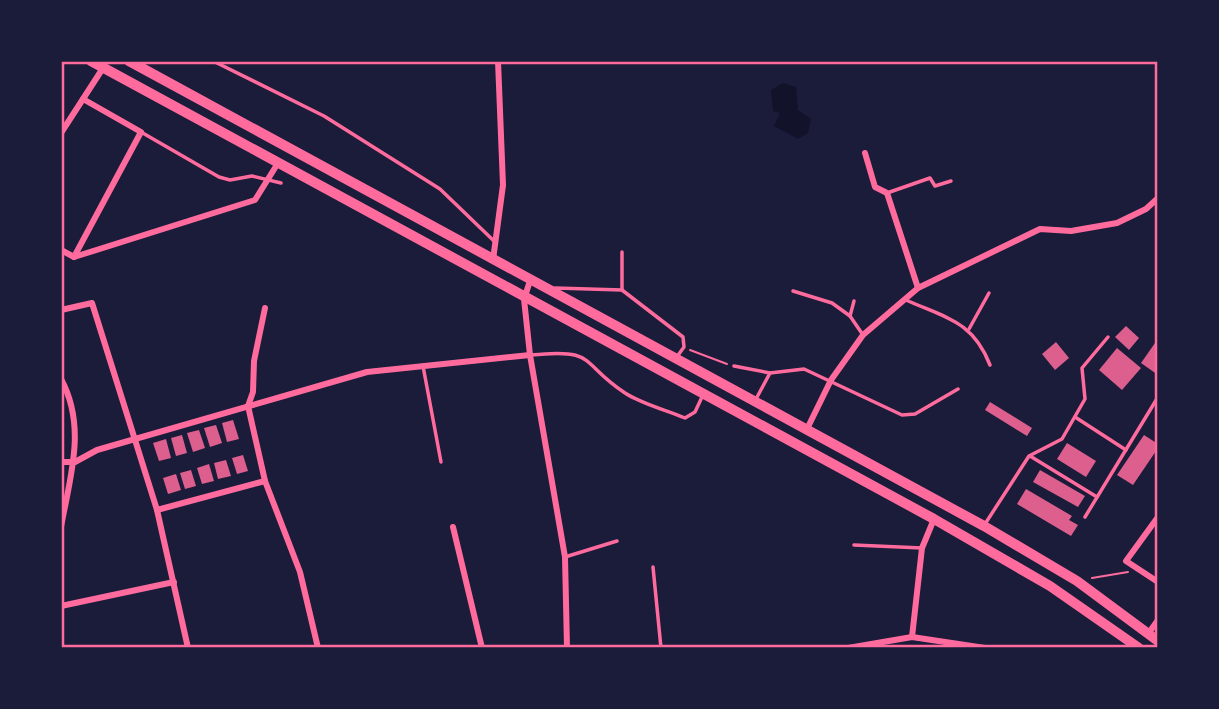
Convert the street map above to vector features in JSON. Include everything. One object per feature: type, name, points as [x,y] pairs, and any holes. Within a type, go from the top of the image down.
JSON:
[{"type":"highway","points":[[90,61],[933,519],[1050,586],[1134,646]]},
{"type":"highway","points":[[129,61],[984,526],[1076,580],[1158,641]]},
{"type":"street","points":[[493,261],[503,185],[498,61]]},
{"type":"street","points":[[61,133],[103,68]]},
{"type":"street","points":[[74,257],[141,132],[83,99]]},
{"type":"street","points":[[864,153],[875,187],[887,193],[918,288]]},
{"type":"street","points":[[61,250],[74,257],[256,200],[278,163]]},
{"type":"street","points":[[806,430],[831,380],[863,335],[918,288],[1040,229],[1072,231],[1118,223],[1146,209],[1158,198]]},
{"type":"street","points":[[530,281],[524,299],[530,355],[565,557],[567,648]]},
{"type":"street","points":[[61,310],[92,303],[137,439],[157,510],[188,648]]},
{"type":"street","points":[[265,308],[254,361],[253,392],[248,406],[265,481],[300,572],[318,648]]},
{"type":"street","points":[[61,462],[75,462],[97,450],[367,372],[423,364],[530,355]]},
{"type":"street","points":[[61,527],[75,462],[76,425],[62,383]]},
{"type":"street","points":[[157,510],[265,481]]},
{"type":"street","points":[[1158,517],[1126,561],[1158,583]]},
{"type":"street","points":[[912,637],[922,548],[933,519]]},
{"type":"street","points":[[453,527],[482,648]]},
{"type":"street","points":[[61,606],[174,582]]},
{"type":"street","points":[[1148,634],[1158,620]]},
{"type":"street","points":[[848,648],[912,637],[985,648]]},
{"type":"lane","points":[[213,61],[324,116],[440,189],[495,243]]},
{"type":"lane","points":[[141,132],[219,177],[230,180],[252,176],[281,183]]},
{"type":"lane","points":[[887,193],[930,178],[935,186],[951,181]]},
{"type":"lane","points":[[622,251],[622,290]]},
{"type":"lane","points":[[542,288],[622,290],[683,337],[684,346],[675,360]]},
{"type":"lane","points":[[793,291],[832,303],[850,316],[863,335]]},
{"type":"lane","points":[[969,329],[989,293]]},
{"type":"lane","points":[[904,299],[969,329],[983,347],[990,365]]},
{"type":"lane","points":[[850,316],[855,301]]},
{"type":"lane","points":[[984,526],[1029,456],[1062,439],[1085,400],[1082,368],[1108,337]]},
{"type":"lane","points":[[530,355],[563,352],[586,357],[625,393],[685,418],[695,412],[703,395]]},
{"type":"lane","points":[[423,364],[441,462]]},
{"type":"lane","points":[[734,366],[770,373],[804,369],[902,415],[915,414],[958,388]]},
{"type":"lane","points":[[754,403],[770,373]]},
{"type":"lane","points":[[1085,517],[1158,397]]},
{"type":"lane","points":[[1074,417],[1126,450]]},
{"type":"lane","points":[[1029,456],[1097,497]]},
{"type":"lane","points":[[565,557],[617,541]]},
{"type":"lane","points":[[853,545],[922,548]]},
{"type":"lane","points":[[653,567],[661,648]]},
{"type":"path","points":[[684,346],[700,356],[734,366]]},
{"type":"path","points":[[1076,580],[1139,570]]},
{"type":"shaded area","points":[[783,83],[796,87],[798,110],[811,119],[808,133],[798,139],[774,126],[780,113],[773,111],[771,90]]},
{"type":"building","points":[[1126,326],[1139,338],[1129,350],[1115,337]]},
{"type":"building","points":[[1056,342],[1069,358],[1055,370],[1042,354]]},
{"type":"building","points":[[1155,343],[1158,344],[1158,375],[1141,363]]},
{"type":"building","points":[[1117,348],[1141,368],[1122,390],[1099,370]]},
{"type":"building","points":[[990,402],[1032,428],[1027,436],[985,410]]},
{"type":"building","points":[[233,420],[239,439],[227,442],[222,423]]},
{"type":"building","points":[[216,425],[222,443],[210,447],[204,428]]},
{"type":"building","points":[[199,430],[205,448],[193,452],[187,433]]},
{"type":"building","points":[[182,435],[187,453],[176,456],[171,438]]},
{"type":"building","points":[[1144,435],[1158,444],[1158,448],[1133,485],[1117,475]]},
{"type":"building","points":[[166,439],[171,458],[159,461],[153,443]]},
{"type":"building","points":[[1067,443],[1096,461],[1086,477],[1057,459]]},
{"type":"building","points":[[243,455],[248,471],[237,474],[232,458]]},
{"type":"building","points":[[226,460],[231,476],[218,479],[214,463]]},
{"type":"building","points":[[209,464],[214,481],[202,484],[197,468]]},
{"type":"building","points":[[191,470],[196,486],[185,489],[180,473]]},
{"type":"building","points":[[1040,470],[1085,496],[1078,507],[1033,482]]},
{"type":"building","points":[[176,474],[181,490],[168,494],[163,478]]},
{"type":"building","points":[[1026,489],[1072,516],[1069,520],[1078,525],[1071,536],[1017,504]]}]
